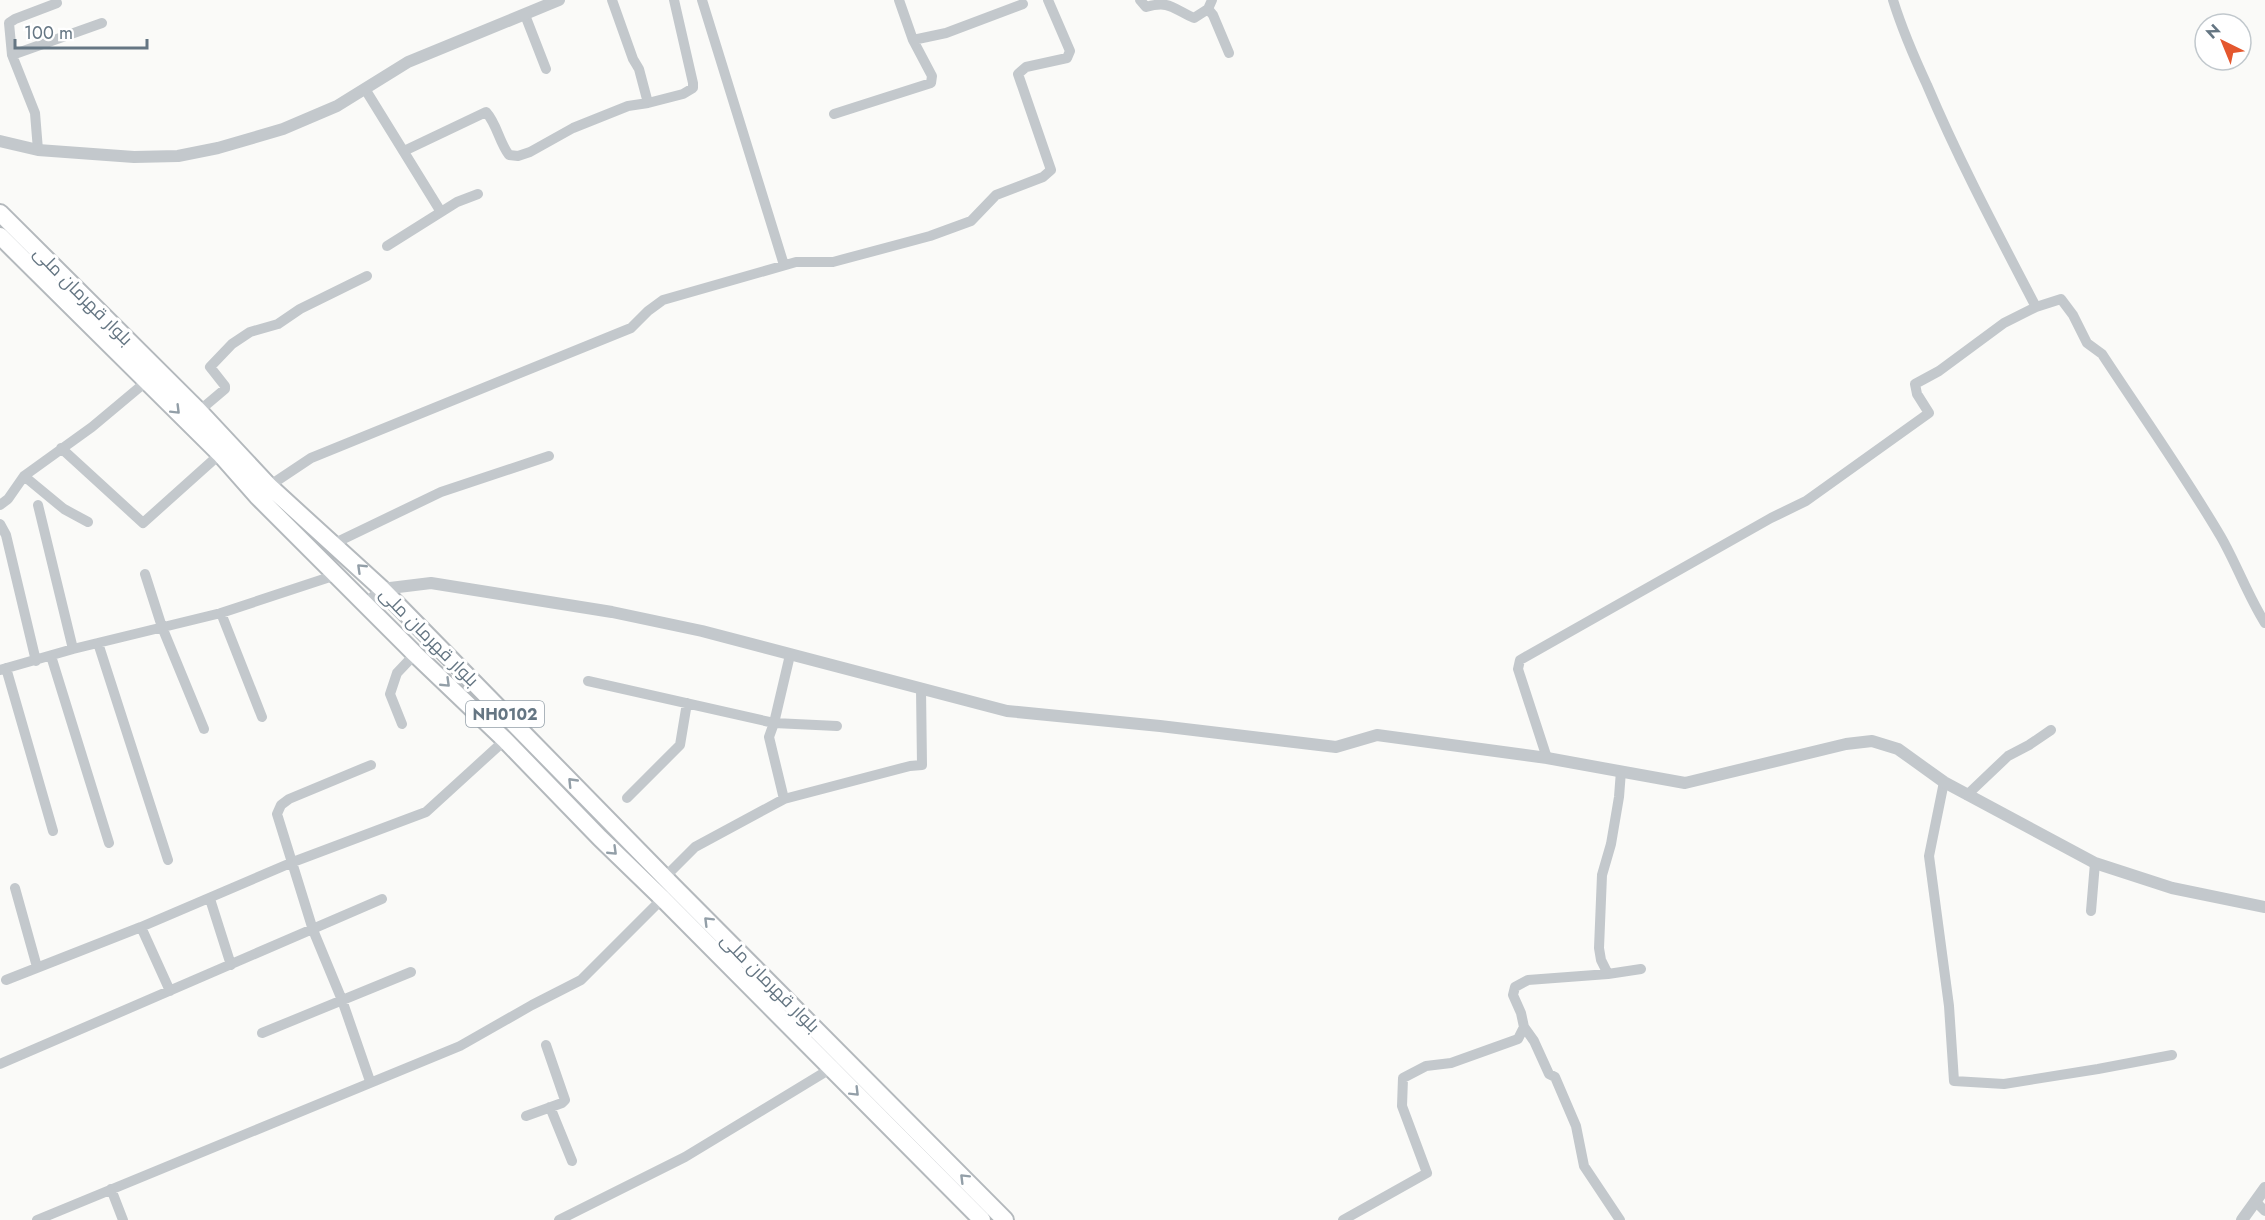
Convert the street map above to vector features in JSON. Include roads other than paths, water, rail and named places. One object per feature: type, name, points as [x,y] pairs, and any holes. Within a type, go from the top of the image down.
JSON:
[{"type":"highway","name":"بلوار قهرمان ملی","points":[[0,213],[199,411],[263,491],[336,575],[505,740],[600,838],[667,887]]},
{"type":"highway","name":"بلوار قهرمان ملی","points":[[0,236],[219,454],[263,491],[335,543],[382,589],[838,1064],[982,1220]]},
{"type":"highway","name":"بلوار قهرمان ملی","points":[[838,1064],[1005,1220]]},
{"type":"street","points":[[0,141],[38,150],[134,157],[178,156],[218,148],[283,129],[336,106],[408,62],[559,0]]},
{"type":"street","points":[[612,0],[633,59],[639,69],[648,104]]},
{"type":"street","points":[[404,151],[486,112],[491,117],[504,149],[509,155],[518,156],[530,152],[573,128],[628,106],[648,104],[683,94],[693,88],[674,0]]},
{"type":"street","points":[[702,0],[784,265]]},
{"type":"street","points":[[834,114],[931,83],[932,76],[913,40],[898,0]]},
{"type":"street","points":[[263,491],[311,458],[631,328],[663,300],[796,262],[833,261],[930,236],[971,221],[996,195],[1043,177],[1051,170],[1018,74],[1026,67],[1067,58],[1070,51],[1048,0]]},
{"type":"street","points":[[1140,0],[1146,7],[1161,3],[1194,18],[1210,4],[1229,53]]},
{"type":"street","points":[[1893,0],[1902,30],[1974,189],[2037,307]]},
{"type":"street","points":[[38,150],[35,113],[12,55],[9,23],[57,3]]},
{"type":"street","points":[[913,40],[946,33],[1023,4]]},
{"type":"street","points":[[525,15],[546,69]]},
{"type":"street","points":[[12,55],[102,23]]},
{"type":"street","points":[[365,89],[441,212]]},
{"type":"street","points":[[387,246],[457,202],[478,194]]},
{"type":"street","points":[[199,411],[225,389],[210,367],[232,344],[250,332],[278,324],[300,309],[368,276]]},
{"type":"street","points":[[1547,758],[1518,669],[1520,660],[1771,518],[1806,501],[1929,412],[1917,394],[1915,384],[1940,371],[2004,323],[2037,307],[2061,299],[2073,315],[2087,343],[2102,354],[2215,526],[2239,569],[2252,602],[2265,623]]},
{"type":"street","points":[[0,506],[8,499],[24,476],[92,427],[147,381]]},
{"type":"street","points":[[61,448],[143,523],[219,454]]},
{"type":"street","points":[[335,543],[441,492],[549,456]]},
{"type":"street","points":[[24,476],[64,509],[88,522]]},
{"type":"street","points":[[38,505],[73,649]]},
{"type":"street","points":[[0,524],[6,535],[36,661]]},
{"type":"street","points":[[145,574],[162,627],[204,729]]},
{"type":"street","points":[[53,831],[3,669],[73,649],[221,613],[336,575]]},
{"type":"street","points":[[367,604],[382,589],[431,583],[612,612],[702,631],[1006,711],[1336,747],[1377,735],[1547,758],[1685,783],[1846,744],[1872,741],[1898,749],[1944,782],[2095,863],[2172,888],[2265,907]]},
{"type":"street","points":[[221,613],[262,717]]},
{"type":"street","points":[[98,643],[168,860]]},
{"type":"street","points":[[402,724],[390,694],[397,673],[415,654]]},
{"type":"street","points":[[784,799],[769,737],[790,655]]},
{"type":"street","points":[[51,656],[109,843]]},
{"type":"street","points":[[588,681],[774,723],[837,726]]},
{"type":"street","points":[[37,1220],[370,1081],[460,1046],[531,1005],[581,980],[667,887],[695,847],[784,799],[910,766],[922,765],[921,689]]},
{"type":"street","points":[[627,798],[680,745],[687,703]]},
{"type":"street","points":[[1967,795],[2008,756],[2051,730]]},
{"type":"street","points":[[6,980],[210,899],[293,862],[426,812],[505,740]]},
{"type":"street","points":[[370,1081],[342,1000],[314,930],[277,814],[281,805],[289,799],[371,765]]},
{"type":"street","points":[[1608,974],[1599,948],[1602,875],[1611,844],[1621,771]]},
{"type":"street","points":[[1944,782],[1929,856],[1949,1006],[1954,1081],[2004,1084],[2172,1055]]},
{"type":"street","points":[[2091,911],[2095,863]]},
{"type":"street","points":[[15,888],[37,968]]},
{"type":"street","points":[[210,899],[231,965]]},
{"type":"street","points":[[0,1064],[382,899]]},
{"type":"street","points":[[141,927],[170,991]]},
{"type":"street","points":[[1620,1220],[1584,1167],[1576,1126],[1555,1077],[1550,1074],[1534,1041],[1524,1027],[1513,995],[1515,987],[1528,980],[1641,969]]},
{"type":"street","points":[[262,1033],[411,972]]},
{"type":"street","points":[[1344,1220],[1427,1173],[1402,1106],[1403,1078],[1426,1066],[1451,1063],[1518,1039],[1524,1027]]},
{"type":"street","points":[[526,1116],[565,1100],[546,1045]]},
{"type":"street","points":[[562,1219],[685,1157],[838,1064]]},
{"type":"street","points":[[550,1107],[572,1161]]},
{"type":"street","points":[[2241,1220],[2265,1188]]},
{"type":"street","points":[[111,1189],[123,1220]]},
{"type":"street","points":[[2255,1201],[2265,1211]]}]
